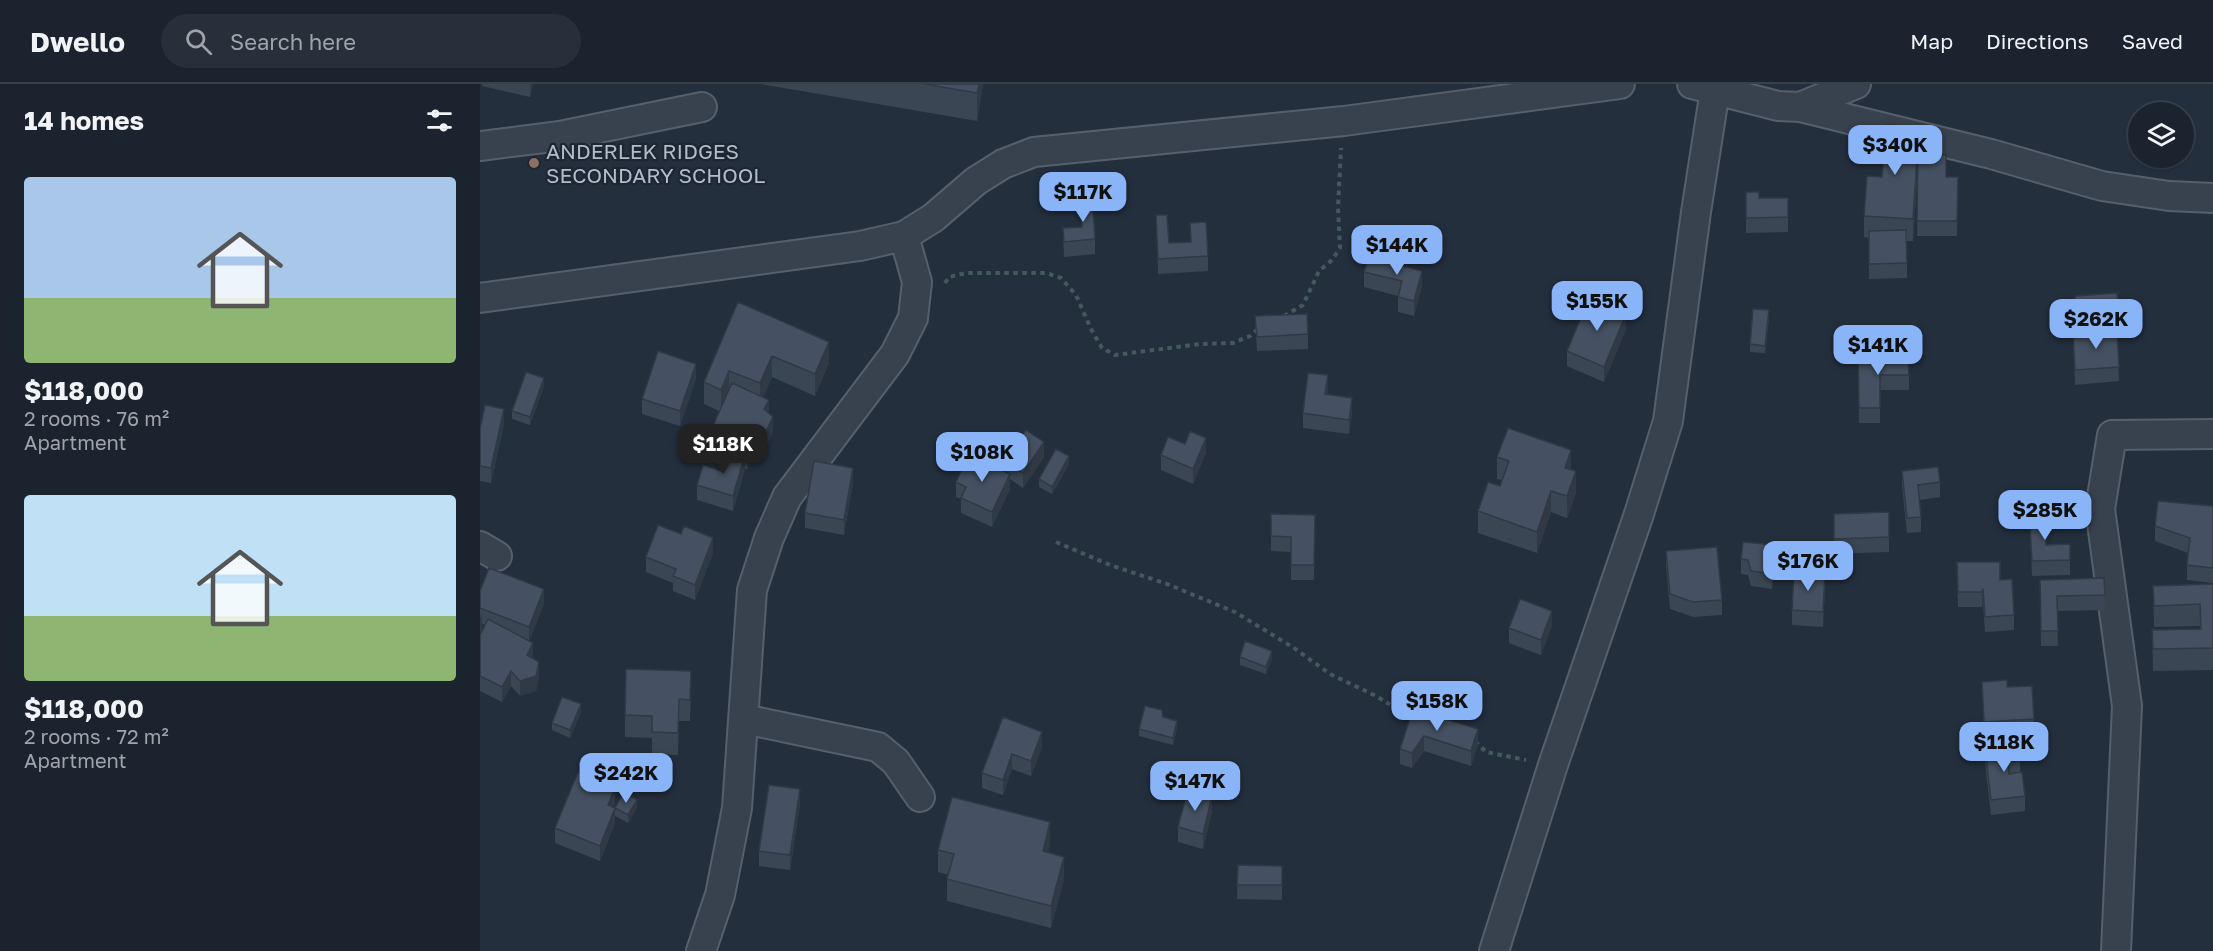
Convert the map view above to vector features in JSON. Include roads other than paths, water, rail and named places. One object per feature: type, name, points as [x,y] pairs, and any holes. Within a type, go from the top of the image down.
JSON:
[{"type":"street","points":[[480,298],[860,246],[904,236],[933,218],[976,181],[1003,164],[1034,152],[1344,121],[1620,84]]},
{"type":"street","points":[[1800,107],[1856,84]]},
{"type":"street","points":[[1494,951],[1553,765],[1640,514],[1668,421],[1696,212],[1703,87],[1778,106],[1800,107],[1991,154],[2103,186],[2169,196],[2213,198]]},
{"type":"street","points":[[480,146],[560,136],[702,106]]},
{"type":"street","points":[[701,951],[720,895],[737,808],[752,590],[769,538],[787,497],[895,354],[913,318],[917,282],[904,236]]},
{"type":"street","points":[[2116,951],[2127,706],[2100,509],[2112,435],[2213,434]]},
{"type":"street","points":[[744,719],[878,747],[896,762],[920,797]]},
{"type":"place","name":"ANDERLEK RIDGES SECONDARY SCHOOL","points":[[534,163]]}]
